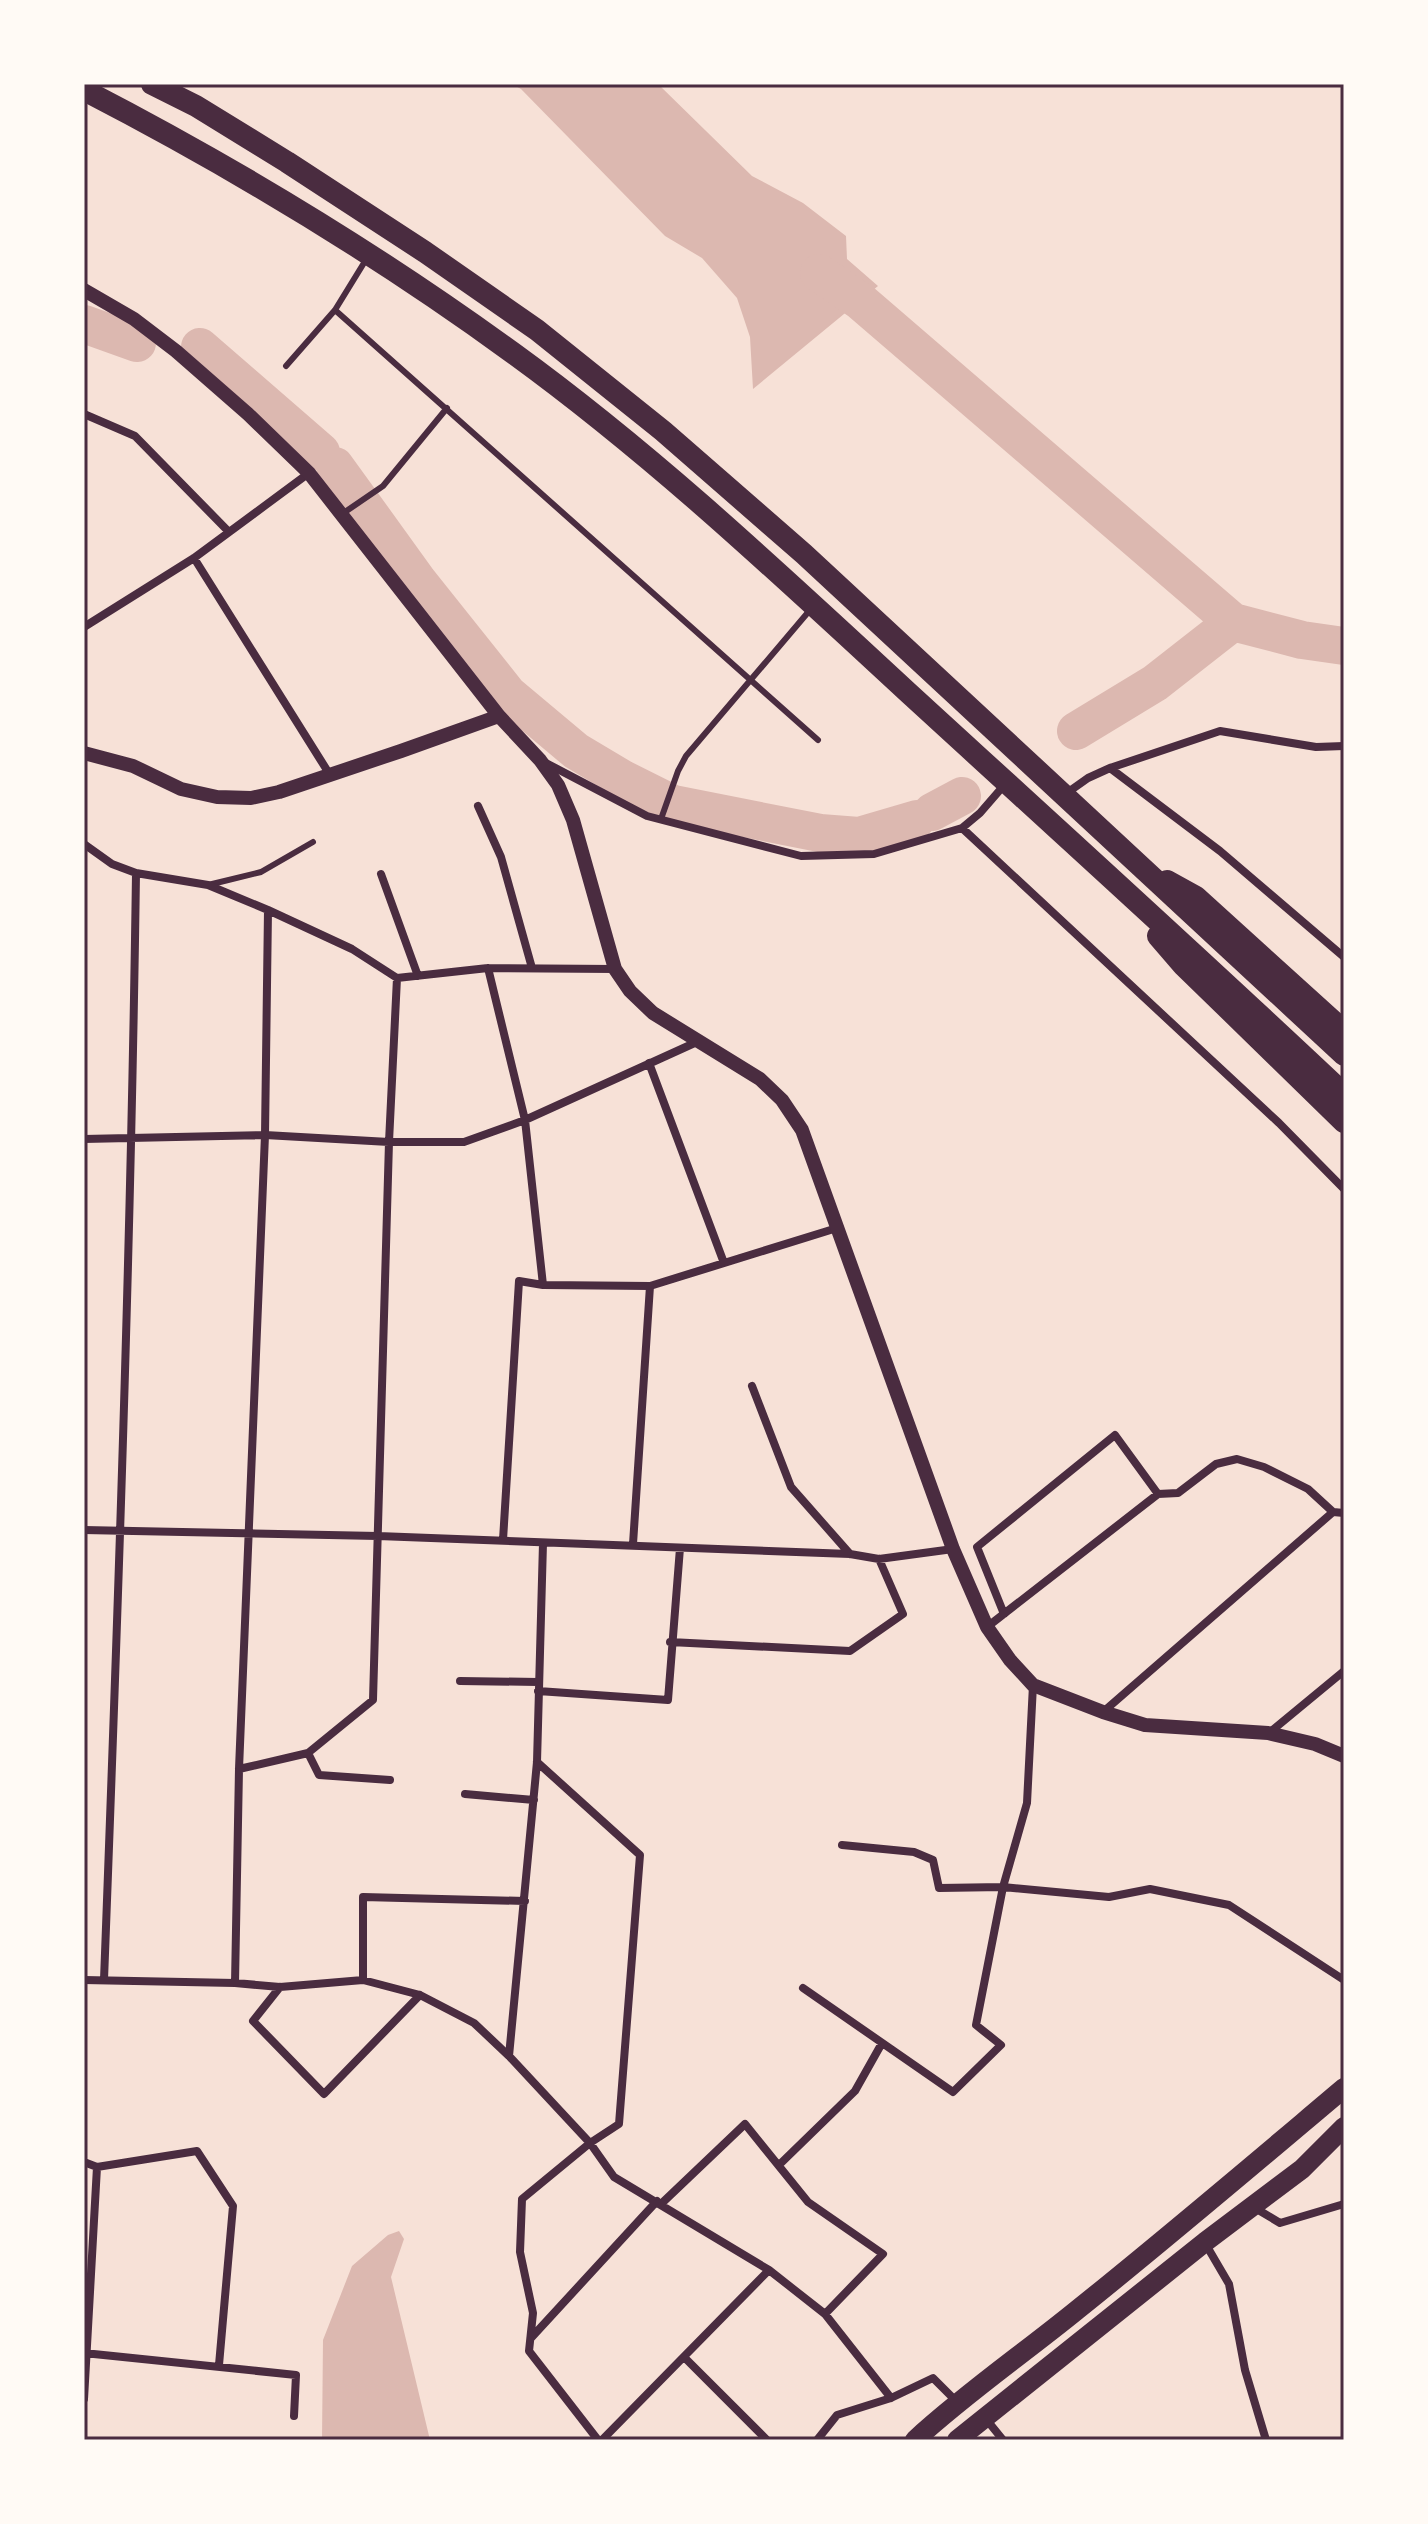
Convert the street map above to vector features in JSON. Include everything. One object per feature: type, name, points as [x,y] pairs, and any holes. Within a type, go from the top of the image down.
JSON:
[{"type":"highway","points":[[152,84],[196,106],[287,162],[537,330],[663,431],[804,554],[1344,1055]]},
{"type":"highway","points":[[84,90],[180,140],[368,254],[540,373],[639,452],[814,606],[1344,1094]]},
{"type":"highway","points":[[1137,866],[1196,897],[1344,1031]]},
{"type":"highway","points":[[1100,869],[1183,965],[1344,1122]]},
{"type":"main road","points":[[915,2440],[957,2402],[1138,2261],[1344,2088]]},
{"type":"main road","points":[[957,2440],[1205,2242],[1302,2169],[1344,2127]]},
{"type":"street","points":[[84,290],[134,319],[176,351],[309,473],[499,716],[540,760],[558,785],[573,820],[615,969],[630,991],[653,1013],[760,1079],[782,1100],[802,1130],[953,1549],[987,1627],[1010,1660],[1033,1685],[1145,1725],[1268,1733],[1315,1744],[1344,1756]]},
{"type":"street","points":[[84,414],[135,436],[229,532]]},
{"type":"street","points":[[84,627],[194,558],[309,473]]},
{"type":"street","points":[[194,558],[330,775]]},
{"type":"street","points":[[84,753],[133,766],[181,789],[217,797],[251,798],[330,775],[499,716]]},
{"type":"street","points":[[1064,796],[1088,778],[1110,768],[1220,731],[1316,747],[1344,746]]},
{"type":"street","points":[[540,760],[647,816],[801,856],[874,854],[962,828],[1007,783]]},
{"type":"street","points":[[1110,768],[1220,851],[1344,957]]},
{"type":"street","points":[[478,806],[501,857],[532,968]]},
{"type":"street","points":[[962,828],[1279,1123],[1344,1189]]},
{"type":"street","points":[[84,844],[112,864],[136,873],[208,885],[268,910],[352,949],[397,978],[488,968],[615,969]]},
{"type":"street","points":[[104,1980],[121,1529],[136,873]]},
{"type":"street","points":[[381,874],[418,976]]},
{"type":"street","points":[[235,1983],[239,1769],[265,1135],[268,910]]},
{"type":"street","points":[[488,968],[525,1120],[543,1285]]},
{"type":"street","points":[[239,1769],[308,1753],[373,1700],[389,1142],[397,978]]},
{"type":"street","points":[[84,1139],[265,1135],[389,1142],[464,1142],[525,1120],[700,1041]]},
{"type":"street","points":[[649,1063],[724,1263]]},
{"type":"street","points":[[503,1540],[519,1281],[543,1285],[650,1286],[837,1228]]},
{"type":"street","points":[[633,1544],[650,1286]]},
{"type":"street","points":[[752,1386],[791,1487],[850,1554]]},
{"type":"street","points":[[1004,1614],[977,1547],[1115,1435],[1158,1494]]},
{"type":"street","points":[[987,1627],[1158,1494],[1178,1493],[1216,1464],[1237,1459],[1264,1467],[1308,1489],[1333,1512],[1344,1513]]},
{"type":"street","points":[[1103,1712],[1333,1512]]},
{"type":"street","points":[[84,1530],[633,1544],[850,1554],[879,1559],[953,1549]]},
{"type":"street","points":[[509,2056],[537,1762],[543,1543]]},
{"type":"street","points":[[460,1681],[668,1700],[670,1642],[680,1548]]},
{"type":"street","points":[[670,1642],[850,1651],[903,1614],[879,1559]]},
{"type":"street","points":[[1268,1733],[1344,1671]]},
{"type":"street","points":[[803,1988],[953,2092],[1001,2045],[976,2025],[1003,1887],[1027,1803],[1033,1685]]},
{"type":"street","points":[[308,1753],[319,1775],[390,1780]]},
{"type":"street","points":[[537,1762],[640,1855],[619,2124],[590,2143],[522,2199],[520,2252],[533,2313],[529,2351],[600,2440],[769,2270]]},
{"type":"street","points":[[465,1794],[534,1800]]},
{"type":"street","points":[[842,1845],[914,1852],[933,1860],[939,1888],[1003,1887],[1109,1897],[1150,1889],[1229,1905],[1344,1980]]},
{"type":"street","points":[[363,1980],[363,1897],[525,1901]]},
{"type":"street","points":[[84,1980],[280,1987],[363,1980],[420,1995],[474,2023],[590,2143],[614,2177],[769,2270],[825,2314],[891,2398]]},
{"type":"street","points":[[280,1987],[253,2021],[324,2094],[420,1995]]},
{"type":"street","points":[[779,2165],[855,2091],[882,2043]]},
{"type":"street","points":[[530,2339],[659,2202],[745,2124],[808,2202],[883,2254],[825,2314]]},
{"type":"street","points":[[84,2162],[97,2167],[197,2151],[233,2206],[219,2365]]},
{"type":"street","points":[[84,2399],[97,2167]]},
{"type":"street","points":[[1252,2206],[1280,2223],[1344,2204]]},
{"type":"street","points":[[1205,2242],[1229,2284],[1245,2370],[1266,2440]]},
{"type":"street","points":[[85,2353],[296,2375],[294,2416]]},
{"type":"street","points":[[684,2357],[767,2440]]},
{"type":"street","points":[[817,2440],[837,2415],[891,2398],[933,2378],[957,2402]]},
{"type":"street","points":[[984,2417],[1003,2440]]},
{"type":"lane","points":[[286,366],[335,310],[368,254]]},
{"type":"lane","points":[[335,310],[818,740]]},
{"type":"lane","points":[[342,514],[383,486],[447,408]]},
{"type":"lane","points":[[661,819],[686,756],[814,606]]},
{"type":"lane","points":[[208,885],[261,872],[313,842]]},
{"type":"shaded area","points":[[512,84],[658,84],[752,176],[803,203],[846,236],[847,259],[878,286],[753,389],[750,337],[737,298],[702,258],[665,236],[521,89]]},
{"type":"shaded area","points":[[399,2231],[404,2239],[391,2277],[430,2440],[322,2440],[323,2340],[352,2266],[388,2235]]},
{"type":"waterway","points":[[819,273],[860,301],[1233,622],[1302,640],[1344,646]]},
{"type":"waterway","points":[[84,324],[137,343]]},
{"type":"waterway","points":[[200,347],[321,452]]},
{"type":"waterway","points":[[335,466],[418,581],[508,694],[576,751],[673,804],[820,833],[859,836],[917,819]]},
{"type":"waterway","points":[[1076,731],[1155,683],[1233,622]]},
{"type":"waterway","points":[[932,812],[962,796]]}]
